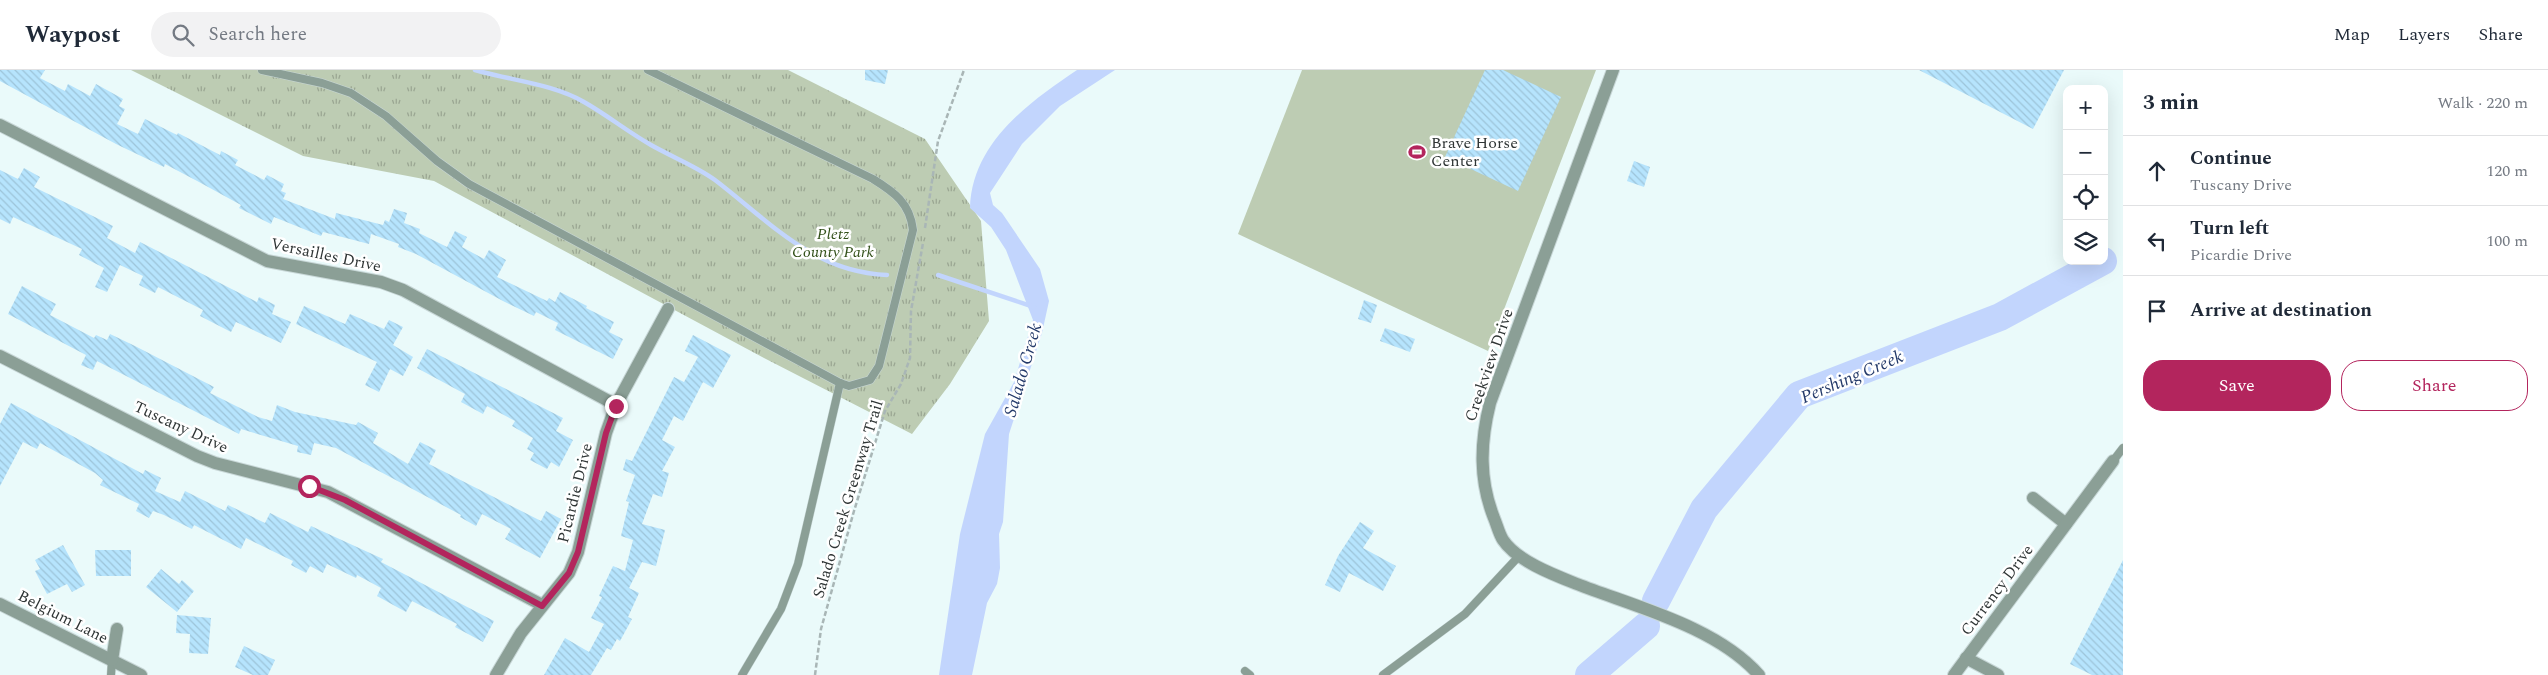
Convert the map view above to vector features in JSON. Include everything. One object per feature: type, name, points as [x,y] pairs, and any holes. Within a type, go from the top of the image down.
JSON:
[{"type":"street","name":"Creekview Drive","points":[[1613,70],[1490,403],[1483,430],[1481,465],[1489,505],[1503,540],[1520,555],[1559,576],[1718,640],[1748,662],[1759,675]]},
{"type":"street","name":"Versailles Drive","points":[[0,126],[267,261],[381,282],[403,290],[616,406]]},
{"type":"street","name":"Picardie Drive","points":[[496,675],[521,634],[569,573],[578,552],[606,433],[616,406],[668,309]]},
{"type":"street","name":"Tuscany Drive","points":[[0,356],[215,464],[328,492],[542,606]]},
{"type":"street","name":"Currency Drive","points":[[1954,675],[2113,461]]},
{"type":"street","points":[[2033,498],[2066,524]]},
{"type":"street","name":"Belgium Lane","points":[[0,604],[141,675]]},
{"type":"street","name":"Belgium Lane","points":[[112,660],[117,629]]},
{"type":"street","points":[[1966,658],[1998,675]]},
{"type":"lane","points":[[262,70],[322,83],[351,93],[386,116],[437,161],[470,184],[840,383],[849,386],[870,380],[878,366],[913,230],[911,217],[901,198],[873,179],[648,70]]},
{"type":"lane","points":[[742,675],[760,649],[781,609],[798,564],[840,383]]},
{"type":"lane","points":[[2113,461],[2123,448]]},
{"type":"lane","points":[[1383,675],[1465,614],[1520,555]]},
{"type":"lane","points":[[111,675],[112,660]]},
{"type":"path","points":[[925,229],[938,141],[964,70]]},
{"type":"path","name":"Salado Creek Greenway Trail","points":[[815,675],[821,629],[849,529],[885,411],[901,384],[910,358],[911,311],[924,238]]},
{"type":"green space","name":"Pletz County Park","points":[[131,70],[788,70],[925,139],[981,221],[989,321],[950,384],[912,434],[764,358],[434,181],[303,156]]},
{"type":"green space","name":"Brave Horse Center","points":[[1302,70],[1596,70],[1488,351],[1238,234]]},
{"type":"water","name":"Salado Creek","points":[[1077,70],[1115,70],[1060,106],[1022,144],[990,193],[993,205],[1002,213],[1040,269],[1049,301],[1042,333],[1009,434],[1003,522],[999,534],[1000,568],[997,584],[987,603],[972,675],[939,675],[960,534],[985,434],[1014,382],[1033,320],[1006,250],[991,227],[970,208],[973,185],[981,164],[992,144],[1006,127],[1040,96]]},
{"type":"building","points":[[0,70],[45,70],[40,78],[65,91],[68,84],[90,96],[96,84],[123,99],[119,106],[125,109],[117,124],[138,134],[145,119],[177,135],[178,133],[220,155],[221,151],[238,160],[235,165],[264,180],[267,175],[284,184],[281,191],[286,193],[283,199],[335,219],[336,213],[383,225],[385,220],[389,222],[394,209],[407,213],[404,223],[420,229],[419,233],[447,247],[455,231],[467,237],[462,247],[484,259],[489,250],[506,260],[497,277],[547,301],[549,298],[555,302],[560,292],[614,322],[609,332],[623,339],[613,359],[555,330],[558,323],[536,312],[534,316],[503,301],[416,254],[398,247],[399,244],[371,234],[369,244],[323,232],[321,236],[274,217],[271,224],[239,208],[241,205],[165,164],[164,167],[116,144],[0,81]]},
{"type":"building","points":[[865,70],[888,70],[885,84],[865,80]]},
{"type":"building","points":[[1485,70],[1503,70],[1561,97],[1518,191],[1445,157]]},
{"type":"building","points":[[1919,70],[2064,70],[2033,129]]},
{"type":"building","points":[[1634,161],[1650,167],[1644,187],[1627,181]]},
{"type":"building","points":[[24,168],[40,177],[34,187],[113,226],[107,238],[135,253],[140,242],[257,302],[259,297],[275,305],[272,314],[291,322],[281,343],[236,322],[231,332],[200,316],[203,310],[158,287],[155,293],[139,285],[143,276],[120,265],[107,292],[95,287],[104,268],[79,255],[82,249],[13,217],[10,224],[0,219],[0,170],[18,179]]},
{"type":"building","points":[[22,286],[56,304],[50,315],[94,338],[96,335],[107,340],[110,334],[135,346],[214,387],[210,393],[258,417],[272,421],[277,405],[295,412],[356,425],[358,422],[378,433],[373,443],[408,464],[420,442],[436,450],[429,464],[541,521],[546,511],[561,519],[540,558],[505,539],[511,529],[482,514],[476,526],[460,517],[461,515],[336,448],[314,443],[311,455],[297,452],[298,446],[241,429],[239,434],[97,361],[93,370],[81,365],[86,355],[8,314]]},
{"type":"building","points":[[1364,300],[1377,305],[1371,323],[1358,319]]},
{"type":"building","points":[[304,306],[345,324],[350,314],[384,329],[389,320],[403,327],[393,345],[413,357],[403,376],[390,369],[379,392],[365,385],[377,362],[296,324]]},
{"type":"building","points":[[1385,328],[1415,339],[1410,352],[1380,341]]},
{"type":"building","points":[[693,335],[731,355],[713,388],[703,382],[683,421],[674,416],[662,440],[675,447],[662,471],[669,473],[662,497],[653,494],[642,524],[665,530],[656,566],[642,562],[629,588],[639,593],[628,617],[632,619],[620,641],[617,639],[611,650],[607,648],[591,675],[544,675],[565,638],[589,652],[604,624],[591,618],[602,597],[599,596],[613,566],[625,571],[633,540],[621,536],[629,502],[626,501],[635,475],[623,470],[626,459],[632,461],[674,377],[684,382],[698,357],[685,351]]},
{"type":"building","points":[[427,349],[563,418],[556,431],[573,440],[559,467],[551,462],[547,469],[530,460],[534,453],[527,449],[533,438],[512,426],[515,421],[487,406],[483,414],[461,402],[465,394],[417,368]]},
{"type":"building","points":[[11,403],[143,474],[145,470],[161,478],[155,491],[180,502],[185,491],[225,511],[228,505],[265,523],[270,513],[308,532],[311,526],[383,559],[381,562],[494,621],[483,642],[455,627],[457,624],[412,601],[406,612],[377,596],[381,588],[357,575],[356,578],[327,564],[323,573],[310,566],[306,573],[291,565],[293,561],[246,538],[241,549],[194,525],[192,529],[153,511],[149,518],[136,511],[139,504],[100,485],[103,480],[95,473],[40,443],[37,449],[23,442],[0,486],[0,424]]},
{"type":"building","points":[[1360,522],[1374,531],[1363,548],[1396,566],[1383,591],[1349,573],[1340,592],[1325,585],[1338,556]]},
{"type":"building","points":[[63,545],[85,585],[72,592],[67,584],[47,594],[35,571],[40,569],[35,560]]},
{"type":"building","points":[[95,550],[131,550],[131,576],[96,576]]},
{"type":"building","points":[[2123,560],[2123,675],[2092,675],[2070,664]]},
{"type":"building","points":[[161,569],[179,584],[182,580],[194,591],[177,612],[146,587]]},
{"type":"building","points":[[177,615],[211,618],[208,654],[189,653],[190,634],[176,633]]},
{"type":"building","points":[[244,646],[275,660],[268,675],[253,675],[235,667]]},
{"type":"waterway","points":[[475,70],[545,87],[572,96],[593,107],[651,145],[708,175],[774,228],[815,255],[837,265],[861,272],[887,275]]},
{"type":"waterway","name":"Pershing Creek","points":[[1656,601],[1704,509],[1799,395],[2000,317],[2096,265]]},
{"type":"waterway","points":[[938,275],[1034,307]]},
{"type":"waterway","name":"Pershing Creek","points":[[1589,675],[1646,626]]},
{"type":"place","name":"Brave Horse Center","points":[[1417,152]]},
{"type":"route","points":[[309,486],[345,500],[542,606],[569,573],[578,552],[606,433],[616,406]]}]
